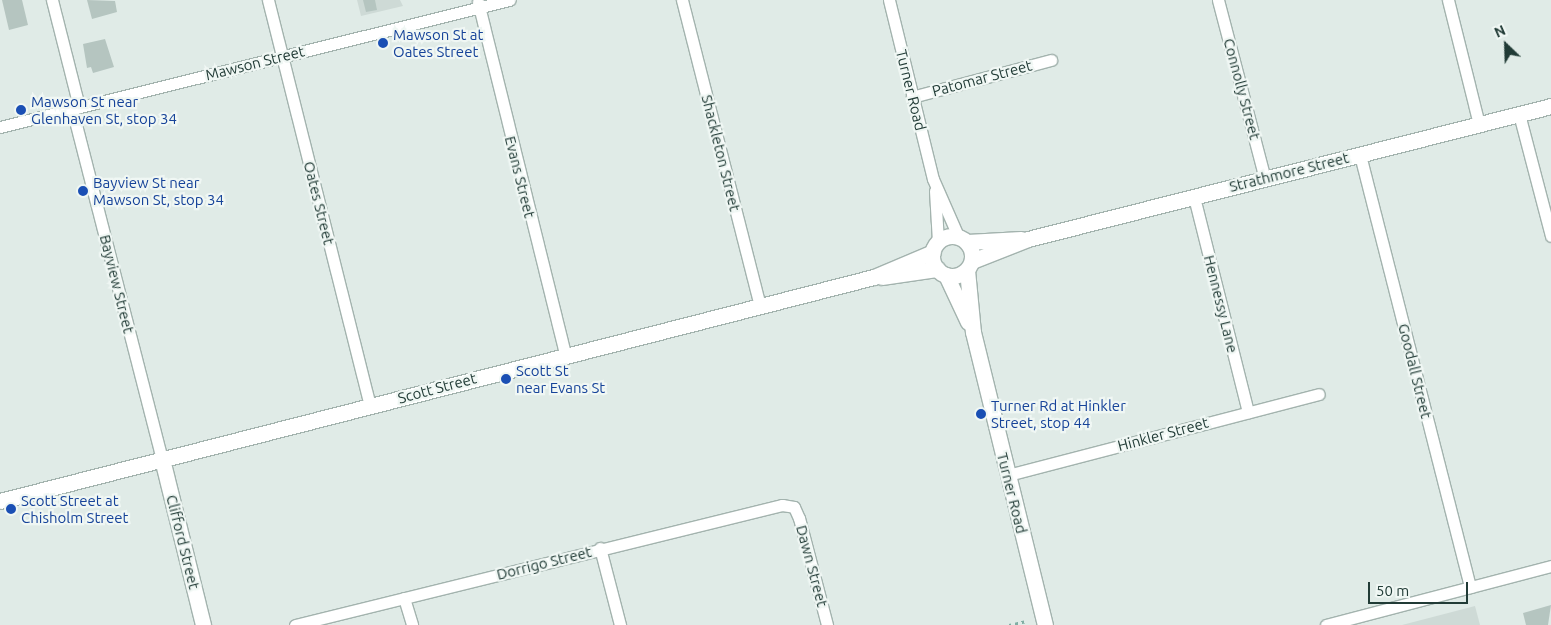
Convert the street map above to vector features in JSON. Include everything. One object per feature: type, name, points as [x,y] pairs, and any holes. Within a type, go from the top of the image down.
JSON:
[{"type":"street","name":"Bayview Street","points":[[52,0],[76,108],[162,459]]},
{"type":"street","name":"Oates Street","points":[[268,0],[370,406]]},
{"type":"street","name":"Mawson Street","points":[[0,127],[282,57],[478,4],[509,0]]},
{"type":"street","name":"Shackleton Street","points":[[682,0],[760,306]]},
{"type":"street","name":"Turner Road","points":[[889,0],[934,180],[963,239],[969,266],[973,332],[1046,625]]},
{"type":"street","name":"Connolly Street","points":[[1218,0],[1265,179]]},
{"type":"street","points":[[1448,0],[1479,124]]},
{"type":"street","name":"Evans Street","points":[[478,4],[565,354]]},
{"type":"street","name":"Patomar Street","points":[[912,97],[1051,60]]},
{"type":"street","name":"Strathmore Street","points":[[969,266],[1028,238],[1551,106]]},
{"type":"street","points":[[1519,114],[1551,236]]},
{"type":"street","name":"Goodall Street","points":[[1360,155],[1470,587]]},
{"type":"street","name":"Turner Road","points":[[934,180],[935,247],[942,272],[973,332]]},
{"type":"street","name":"Hennessy Lane","points":[[1194,196],[1248,412]]},
{"type":"street","name":"Strathmore Street","points":[[963,239],[1028,238]]},
{"type":"street","points":[[935,247],[963,239]]},
{"type":"street","name":"Scott Street","points":[[874,277],[935,247]]},
{"type":"street","points":[[942,272],[957,275],[969,266]]},
{"type":"street","name":"Scott Street","points":[[0,501],[565,354],[874,277],[942,272]]},
{"type":"street","name":"Hinkler Street","points":[[1008,475],[1319,394]]},
{"type":"street","name":"Clifford Street","points":[[162,459],[203,625]]},
{"type":"street","name":"Dorrigo Street","points":[[295,625],[600,548],[782,505],[794,507]]},
{"type":"street","name":"Dawn Street","points":[[794,507],[827,625]]},
{"type":"street","points":[[600,548],[620,625]]},
{"type":"street","points":[[1326,625],[1551,566]]},
{"type":"street","points":[[404,598],[412,625]]},
{"type":"path","points":[[1009,625],[1027,620]]},
{"type":"shaded area","points":[[357,0],[400,0],[403,6],[361,16]]},
{"type":"shaded area","points":[[1475,606],[1480,625],[1402,625]]},
{"type":"building","points":[[2,0],[22,0],[28,25],[9,30]]},
{"type":"building","points":[[87,0],[115,1],[117,12],[92,19]]},
{"type":"building","points":[[363,0],[375,0],[377,10],[366,12]]},
{"type":"building","points":[[105,39],[114,67],[93,73],[91,67],[87,68],[83,44]]},
{"type":"building","points":[[1551,605],[1548,625],[1526,625],[1523,613]]},
{"type":"place","name":"Mawson St at Oates Street","points":[[383,43]]},
{"type":"place","name":"Mawson St near Glenhaven St, stop 34","points":[[21,110]]},
{"type":"place","name":"Bayview St near Mawson St, stop 34","points":[[83,191]]},
{"type":"place","name":"Scott St near Evans St","points":[[506,379]]},
{"type":"place","name":"Turner Rd at Hinkler Street, stop 44","points":[[981,414]]},
{"type":"place","name":"Scott Street at Chisholm Street","points":[[11,509]]}]
